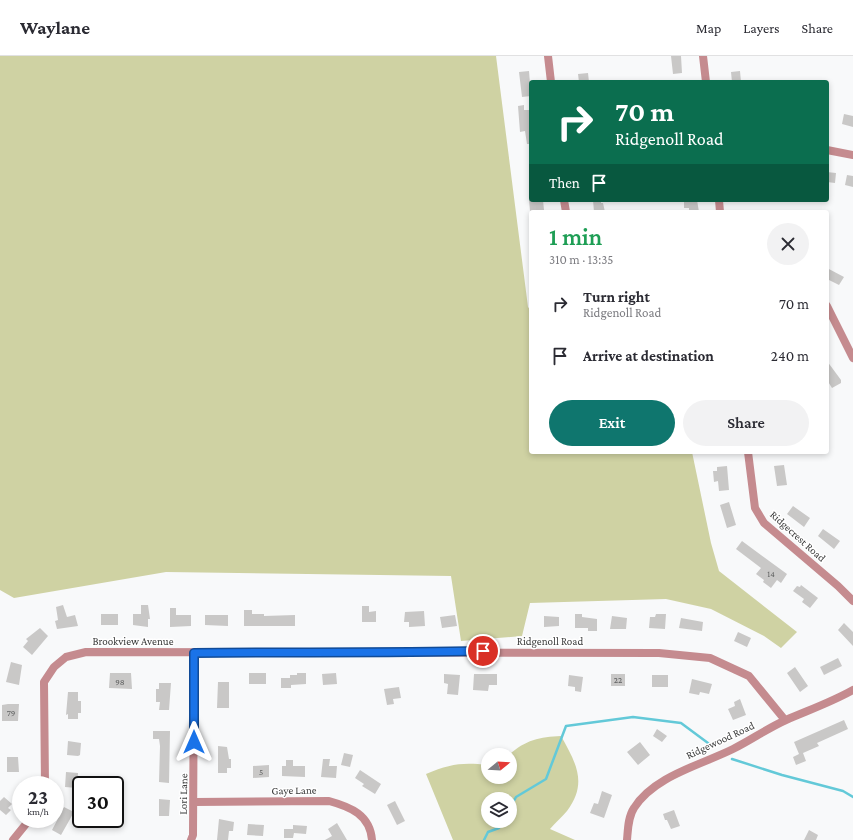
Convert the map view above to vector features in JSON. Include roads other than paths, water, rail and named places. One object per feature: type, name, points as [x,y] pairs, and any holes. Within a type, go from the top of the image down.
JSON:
[{"type":"street","points":[[548,56],[551,80]]},
{"type":"street","points":[[703,56],[706,80]]},
{"type":"street","points":[[829,150],[853,154]]},
{"type":"street","points":[[829,310],[853,358]]},
{"type":"street","name":"Ridgecrest Road","points":[[748,454],[755,508],[764,523],[838,586],[853,601]]},
{"type":"street","name":"Ridgenoll Road","points":[[194,653],[332,652],[385,654],[483,651],[666,653],[710,658],[749,676],[785,720]]},
{"type":"street","name":"Brookview Avenue","points":[[45,776],[44,682],[54,667],[66,657],[86,652],[194,653]]},
{"type":"street","name":"Lori Lane","points":[[191,840],[193,835],[195,802],[194,653]]},
{"type":"street","name":"Ridgewood Road","points":[[627,840],[628,826],[634,808],[652,789],[687,768],[732,749],[785,720],[834,701],[853,690]]},
{"type":"street","name":"Gaye Lane","points":[[195,802],[330,801],[347,806],[364,817],[372,832],[372,840]]},
{"type":"street","points":[[13,840],[23,828]]},
{"type":"waterway","points":[[517,796],[546,779],[566,726],[633,717],[681,723],[712,746]]},
{"type":"waterway","points":[[732,759],[782,775],[843,791],[853,797]]},
{"type":"waterway","points":[[484,840],[488,832],[499,828]]}]
